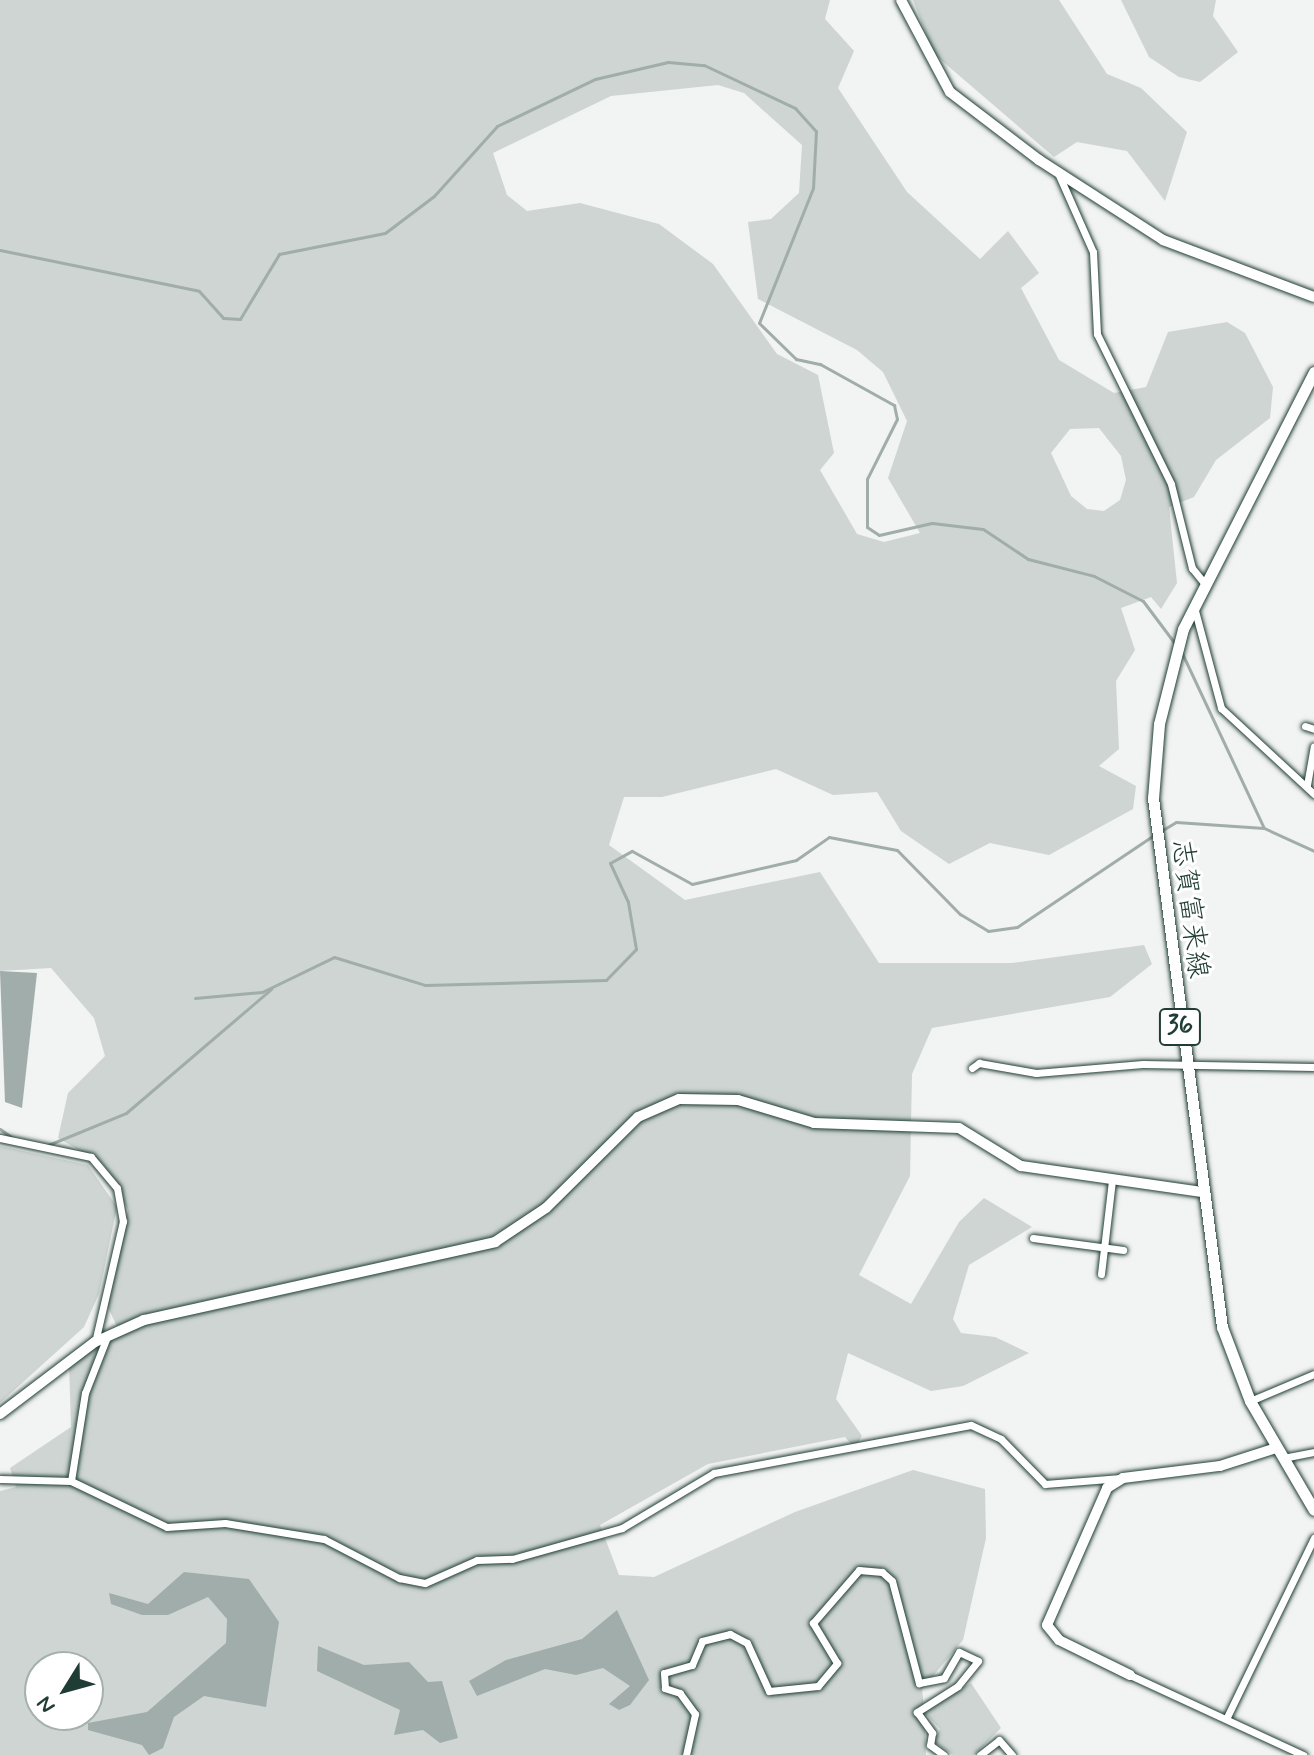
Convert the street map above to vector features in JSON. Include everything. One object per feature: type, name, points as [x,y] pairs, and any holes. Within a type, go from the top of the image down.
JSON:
[{"type":"main road","name":"志賀富来線","points":[[1314,372],[1183,629],[1170,674],[1155,756],[1156,844],[1222,1327],[1250,1401],[1314,1510]]},
{"type":"street","points":[[901,0],[950,92],[1058,173],[1163,240],[1314,297]]},
{"type":"street","points":[[1058,173],[1092,245],[1097,334],[1171,484],[1192,568],[1205,584]]},
{"type":"street","points":[[1194,607],[1229,721],[1314,794]]},
{"type":"street","points":[[1307,785],[1314,747]]},
{"type":"street","points":[[972,1068],[979,1063],[1036,1073],[1143,1064],[1185,1070],[1314,1067]]},
{"type":"street","points":[[0,1414],[109,1333],[167,1313],[495,1242],[546,1208],[638,1117],[679,1099],[738,1100],[814,1123],[959,1128],[1021,1166],[1202,1192]]},
{"type":"street","points":[[0,1138],[91,1157],[117,1188],[123,1221],[95,1342]]},
{"type":"street","points":[[1101,1274],[1112,1180]]},
{"type":"street","points":[[1033,1238],[1123,1250]]},
{"type":"street","points":[[71,1481],[85,1393],[109,1333]]},
{"type":"street","points":[[1250,1401],[1314,1374]]},
{"type":"street","points":[[0,1479],[71,1481],[167,1527],[225,1523],[324,1539],[399,1578],[425,1583],[477,1560],[512,1559],[622,1528],[714,1473],[971,1425],[1001,1439],[1045,1484],[1123,1478],[1220,1466],[1279,1453],[1314,1452]]},
{"type":"street","points":[[1123,1478],[1104,1492],[1046,1619],[1059,1640],[1303,1755]]},
{"type":"street","points":[[1227,1717],[1314,1538]]},
{"type":"street","points":[[686,1755],[695,1714],[680,1693],[665,1688],[664,1673],[692,1665],[702,1641],[730,1634],[747,1643],[769,1691],[818,1686],[837,1663],[813,1623],[859,1570],[882,1572],[892,1581],[919,1683],[944,1678],[959,1652],[978,1661],[958,1686],[917,1712],[930,1728],[930,1745],[944,1755]]},
{"type":"street","points":[[980,1755],[999,1740],[1012,1755]]},
{"type":"shaded area","points":[[0,0],[830,0],[825,19],[854,51],[838,88],[907,192],[980,259],[1008,231],[1039,273],[1021,288],[1059,360],[1114,393],[1146,387],[1168,332],[1227,322],[1245,333],[1273,387],[1270,418],[1216,460],[1194,497],[1169,507],[1177,583],[1161,609],[1151,597],[1121,608],[1135,650],[1116,681],[1119,749],[1099,766],[1136,786],[1133,809],[1049,855],[990,843],[949,864],[901,831],[877,792],[833,795],[776,769],[662,797],[624,797],[609,845],[685,900],[820,872],[879,963],[1012,963],[1144,945],[1152,964],[1110,997],[932,1028],[912,1074],[910,1176],[859,1275],[911,1304],[959,1222],[984,1198],[1032,1227],[969,1265],[953,1319],[961,1333],[995,1337],[1029,1353],[963,1386],[931,1391],[848,1353],[836,1399],[862,1436],[855,1448],[845,1437],[708,1464],[600,1525],[619,1575],[654,1577],[795,1512],[913,1470],[985,1489],[986,1538],[963,1640],[922,1689],[924,1708],[971,1683],[1001,1728],[974,1755],[953,1755],[933,1741],[940,1729],[924,1712],[926,1755],[0,1755],[0,1491],[16,1487],[10,1468],[71,1427],[69,1364],[120,1333],[106,1303],[128,1210],[103,1164],[58,1138],[68,1093],[105,1056],[94,1018],[51,968],[0,971]],"holes":[[[718,85],[744,93],[802,145],[799,193],[771,219],[748,222],[758,299],[857,350],[883,372],[907,421],[888,478],[920,533],[884,542],[857,534],[820,470],[834,453],[818,375],[777,354],[713,264],[659,224],[580,203],[527,211],[507,195],[493,153],[611,96]],[[1099,428],[1121,456],[1126,480],[1120,500],[1104,511],[1087,509],[1071,496],[1051,453],[1070,429]]]},
{"type":"shaded area","points":[[913,0],[1059,0],[1107,74],[1141,88],[1187,132],[1165,201],[1127,151],[1077,142],[1054,157],[934,54]]},
{"type":"shaded area","points":[[1121,0],[1216,0],[1213,16],[1238,52],[1200,82],[1179,77],[1149,57]]},
{"type":"shaded area","points":[[0,971],[37,973],[22,1108],[5,1102]]},
{"type":"shaded area","points":[[0,1146],[88,1165],[117,1207],[99,1294],[84,1327],[0,1403]]},
{"type":"shaded area","points":[[184,1572],[249,1579],[279,1622],[266,1707],[204,1696],[174,1717],[163,1748],[149,1755],[142,1745],[92,1731],[104,1731],[104,1720],[147,1712],[226,1643],[227,1619],[208,1597],[168,1615],[142,1615],[111,1604],[109,1593],[148,1604]]},
{"type":"shaded area","points":[[617,1610],[649,1680],[630,1705],[619,1710],[609,1704],[630,1686],[603,1668],[576,1675],[545,1669],[477,1696],[469,1681],[506,1660],[582,1639]]},
{"type":"shaded area","points":[[318,1646],[364,1665],[409,1662],[428,1682],[442,1681],[458,1738],[440,1743],[423,1730],[394,1735],[400,1710],[317,1671]]},
{"type":"waterway","points":[[0,250],[199,291],[223,318],[240,319],[279,254],[385,233],[434,196],[497,126],[595,79],[668,62],[704,65],[795,108],[816,131],[813,188],[759,323],[796,359],[820,364],[894,405],[897,419],[867,479],[867,527],[879,535],[932,523],[983,529],[1028,559],[1094,576],[1143,601],[1176,645]]},
{"type":"waterway","points":[[1181,651],[1264,828]]},
{"type":"waterway","points":[[1161,831],[1176,822],[1264,828],[1314,851]]},
{"type":"waterway","points":[[195,998],[262,992],[334,957],[425,985],[606,980],[636,949],[628,902],[610,863],[632,851],[692,884],[796,860],[829,837],[897,850],[960,914],[988,931],[1017,927],[1154,835]]},
{"type":"waterway","points":[[48,1145],[126,1113],[271,989]]},
{"type":"waterway","points":[[0,1129],[13,1138]]}]
